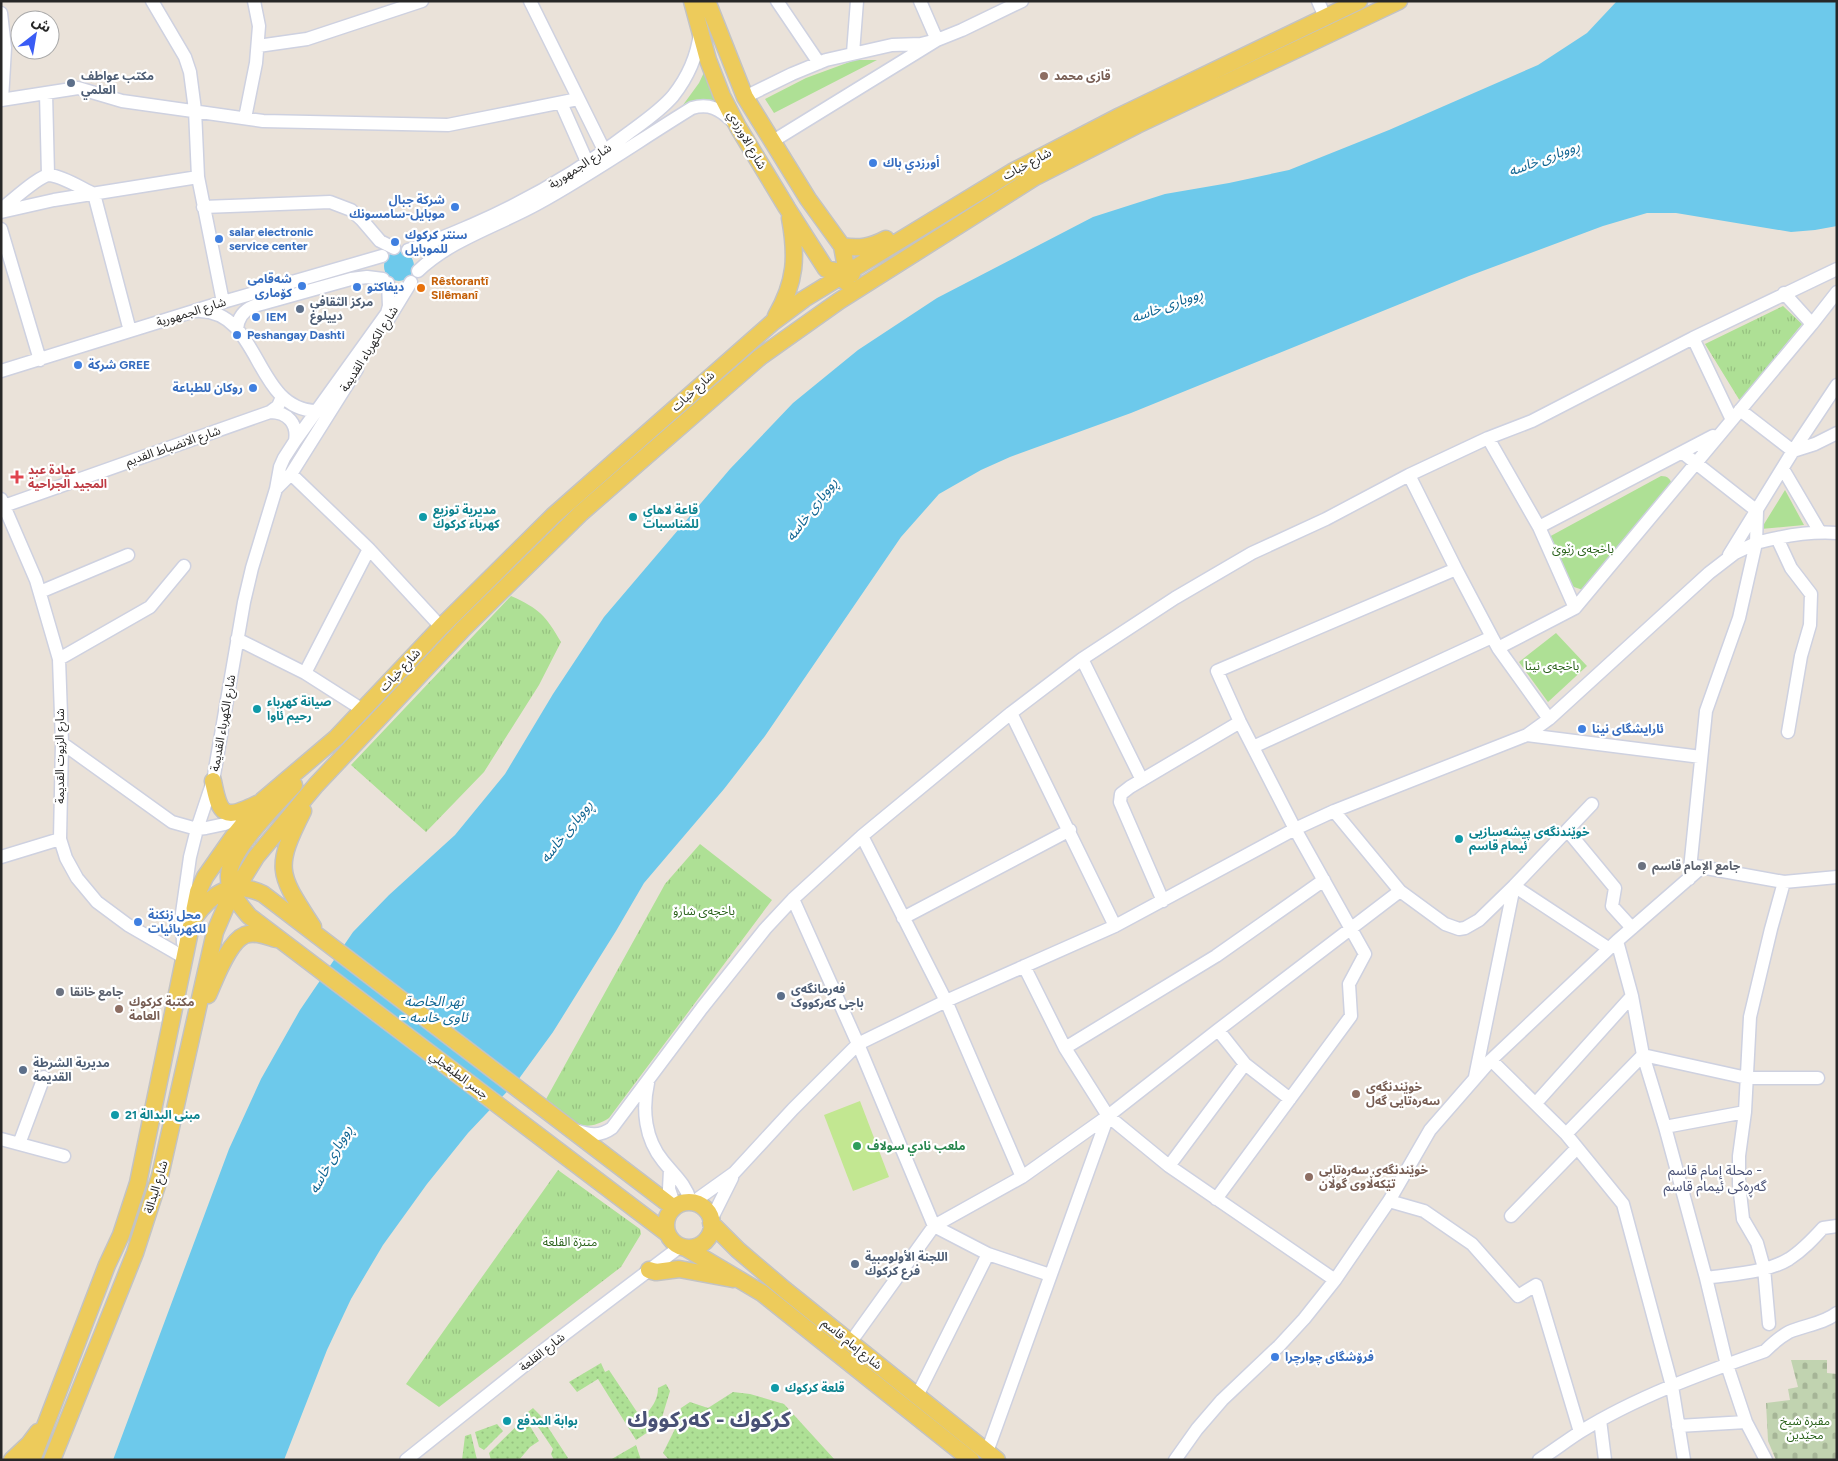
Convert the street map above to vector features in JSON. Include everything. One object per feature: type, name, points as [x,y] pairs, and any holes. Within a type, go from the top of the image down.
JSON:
[{"type":"main road","name":"شارع الاورزدي","points":[[692,1],[708,60],[722,96],[834,287]]},
{"type":"main road","name":"شارع الاورزدي","points":[[707,1],[745,97],[808,199],[842,246]]},
{"type":"main road","name":"شارع خبات","points":[[847,273],[869,272],[964,200],[1012,172],[1120,116],[1359,1]]},
{"type":"main road","name":"شارع خبات","points":[[185,958],[198,892],[233,837],[263,800],[336,738],[440,627],[553,516],[773,322],[804,299],[869,272],[1035,176],[1137,125],[1399,1]]},
{"type":"main road","points":[[765,171],[783,158]]},
{"type":"main road","points":[[834,287],[847,273],[842,246],[868,247],[882,241],[926,213],[949,203],[964,200]]},
{"type":"main road","points":[[773,322],[790,291],[794,273],[794,243],[787,208]]},
{"type":"main road","name":"شارع خبات","points":[[232,893],[256,857],[316,786],[463,629],[581,513],[760,357],[834,287]]},
{"type":"main road","points":[[194,918],[209,900],[232,893],[230,868],[244,843],[256,826],[336,738]]},
{"type":"main road","points":[[213,782],[218,804],[221,810],[226,812],[238,813],[263,800]]},
{"type":"main road","points":[[316,786],[286,846],[283,868],[287,883],[323,940]]},
{"type":"main road","name":"جسر الطبقجلي","points":[[668,1234],[249,916],[232,893],[248,888],[263,894],[674,1208]]},
{"type":"main road","name":"شارع البدالة","points":[[52,1460],[135,1253],[160,1176],[215,932],[232,893]]},
{"type":"main road","points":[[196,1022],[231,948],[240,938],[250,934],[262,934],[282,940]]},
{"type":"main road","name":"شارع البدالة","points":[[32,1460],[107,1265],[121,1235],[138,1183],[185,958]]},
{"type":"main road","points":[[692,1203],[704,1208],[711,1221],[709,1236],[705,1241],[700,1245],[684,1247],[671,1239],[666,1223],[670,1212],[674,1208],[680,1204],[692,1203]]},
{"type":"main road","name":"شارع إمام قاسم","points":[[711,1221],[763,1272],[992,1456]]},
{"type":"main road","name":"شارع إمام قاسم","points":[[684,1247],[743,1280],[762,1293],[971,1460]]},
{"type":"main road","points":[[649,1270],[656,1272],[679,1269],[743,1280]]},
{"type":"main road","points":[[12,1460],[29,1444],[50,1410]]},
{"type":"street","points":[[152,1],[185,58],[190,72],[196,110],[198,176],[223,302]]},
{"type":"street","points":[[245,118],[258,46],[259,26],[254,1]]},
{"type":"street","points":[[258,46],[307,39],[422,1]]},
{"type":"street","points":[[530,1],[605,152]]},
{"type":"street","points":[[777,1],[819,63]]},
{"type":"street","points":[[853,53],[857,1]]},
{"type":"street","points":[[920,1],[936,40]]},
{"type":"street","points":[[773,141],[936,40],[1008,5],[1022,1]]},
{"type":"street","points":[[1318,1],[1326,17]]},
{"type":"street","points":[[1,13],[5,48],[2,100],[78,88],[122,101],[263,121],[448,125],[578,99]]},
{"type":"street","name":"شارع الجمهورية","points":[[408,250],[445,237],[504,210],[551,186],[605,152],[672,97],[685,79],[694,59],[700,28]]},
{"type":"street","points":[[745,97],[819,63],[853,53],[892,45],[921,44],[936,40]]},
{"type":"street","points":[[46,93],[48,175]]},
{"type":"street","points":[[561,103],[588,164]]},
{"type":"street","name":"شارع الجمهورية","points":[[415,277],[447,248],[516,216],[549,198],[692,108],[705,105],[718,109],[738,126]]},
{"type":"street","points":[[1,211],[40,179],[48,175],[94,194]]},
{"type":"street","points":[[1,211],[54,200],[198,176]]},
{"type":"street","points":[[94,194],[130,332]]},
{"type":"street","points":[[203,207],[330,202],[350,210],[362,220],[380,241],[394,248],[408,250],[417,259],[415,277],[400,286],[375,277],[359,277],[254,306],[240,317],[237,329]]},
{"type":"street","points":[[1,229],[40,360]]},
{"type":"street","points":[[386,281],[379,268],[382,256],[394,248]]},
{"type":"street","name":"شارع الجمهورية","points":[[1,371],[223,302],[382,256]]},
{"type":"street","points":[[570,1129],[593,1135],[606,1132],[617,1123],[702,1008],[766,929],[793,899],[862,836],[1011,713],[1082,660],[1175,598],[1252,553],[1326,519],[1409,475],[1488,438],[1532,421],[1693,338],[1837,269]]},
{"type":"street","name":"شارع الكهرباء القديمة","points":[[276,489],[291,474],[415,277]]},
{"type":"street","name":"شارع الكهرباء القديمة","points":[[185,958],[182,913],[190,857],[196,829],[213,782],[237,638],[252,568],[276,489],[280,467],[295,441],[386,313],[388,306],[386,281]]},
{"type":"street","points":[[1498,648],[1575,608],[1837,292]]},
{"type":"street","points":[[1784,293],[1812,324]]},
{"type":"street","points":[[193,312],[202,311],[218,314],[225,318],[237,329],[282,397],[294,406],[308,411],[316,411]]},
{"type":"street","points":[[1693,338],[1736,415],[1793,452]]},
{"type":"street","points":[[1726,559],[1837,385]]},
{"type":"street","points":[[270,412],[278,406],[282,397]]},
{"type":"street","points":[[270,412],[283,414],[288,418],[295,428],[295,441]]},
{"type":"street","name":"شارع الانضباط القديم","points":[[2,504],[270,412]]},
{"type":"street","points":[[1538,527],[1720,433]]},
{"type":"street","points":[[1793,452],[1837,433]]},
{"type":"street","points":[[1488,438],[1538,527],[1575,608]]},
{"type":"street","points":[[1683,453],[1757,511]]},
{"type":"street","points":[[1783,469],[1820,532]]},
{"type":"street","points":[[291,474],[369,549],[440,627]]},
{"type":"street","points":[[1409,475],[1498,648],[1548,719]]},
{"type":"street","name":"شارع الزيوت القديمة","points":[[2,504],[40,592],[59,658],[62,743],[60,839],[66,858],[77,878],[97,902],[128,925],[185,958]]},
{"type":"street","points":[[1175,1460],[1197,1429],[1222,1400],[1304,1319],[1335,1280],[1389,1201],[1430,1130],[1475,1077],[1613,944],[1689,879],[1696,866],[1701,757],[1706,711],[1739,618],[1756,543],[1757,511]]},
{"type":"street","points":[[648,1080],[644,1108],[649,1135],[658,1153],[670,1170],[684,1184],[692,1203],[734,1173],[793,1109],[858,1044],[946,1001],[1115,926],[1296,829],[1334,811],[1527,735],[1548,719],[1690,589],[1726,559],[1756,543],[1777,538],[1820,532],[1837,533]]},
{"type":"street","points":[[1777,538],[1791,568],[1811,594],[1810,626],[1801,656],[1788,732]]},
{"type":"street","points":[[305,674],[369,549]]},
{"type":"street","points":[[40,592],[128,555]]},
{"type":"street","points":[[59,658],[150,607],[184,566]]},
{"type":"street","points":[[1216,1199],[1352,1016],[1349,984],[1364,954],[1240,722],[1217,671],[1456,569]]},
{"type":"street","points":[[1253,747],[1492,637]]},
{"type":"street","points":[[237,638],[305,674],[363,710]]},
{"type":"street","points":[[1082,660],[1142,780]]},
{"type":"street","points":[[1011,713],[1070,830],[1115,926]]},
{"type":"street","points":[[1163,901],[1120,802],[1121,794],[1240,722]]},
{"type":"street","points":[[1527,735],[1701,757]]},
{"type":"street","points":[[62,743],[172,822],[196,829],[215,827],[234,821],[263,800]]},
{"type":"street","points":[[1334,811],[1400,891],[1445,924],[1460,929],[1479,920],[1592,804]]},
{"type":"street","points":[[903,918],[1070,830]]},
{"type":"street","points":[[1567,830],[1615,888],[1612,906],[1632,928]]},
{"type":"street","points":[[862,836],[946,1001],[1022,1177]]},
{"type":"street","points":[[1,857],[60,839]]},
{"type":"street","points":[[1696,866],[1784,882],[1837,877]]},
{"type":"street","points":[[1065,1048],[1216,956],[1324,880]]},
{"type":"street","points":[[1769,1324],[1764,1268],[1757,1243],[1743,1219],[1739,1184],[1739,1156],[1745,1112],[1750,1017],[1784,882]]},
{"type":"street","points":[[1514,886],[1613,944],[1632,996],[1642,1055],[1665,1128],[1706,1278],[1727,1365],[1746,1422],[1766,1460]]},
{"type":"street","points":[[1475,1077],[1514,886]]},
{"type":"street","points":[[850,1343],[934,1226],[1022,1177],[1108,1116],[1400,891]]},
{"type":"street","points":[[793,899],[858,1044],[934,1226],[988,1254],[1050,1275]]},
{"type":"street","points":[[1024,966],[1065,1048],[1108,1116],[1169,1166],[1335,1280]]},
{"type":"street","points":[[1536,1103],[1632,996]]},
{"type":"street","points":[[1218,1030],[1245,1064],[1290,1100]]},
{"type":"street","points":[[1642,1055],[1747,1078],[1818,1078]]},
{"type":"street","points":[[1566,1134],[1642,1055]]},
{"type":"street","points":[[1491,1060],[1566,1134],[1623,1204],[1672,1386],[1684,1460]]},
{"type":"street","points":[[1169,1166],[1245,1064]]},
{"type":"street","points":[[19,1144],[44,1077]]},
{"type":"street","points":[[1665,1128],[1745,1112]]},
{"type":"street","points":[[992,1456],[1050,1275],[1108,1116]]},
{"type":"street","points":[[1,1139],[64,1156]]},
{"type":"street","points":[[1511,1216],[1577,1148]]},
{"type":"street","points":[[670,1170],[669,1189],[674,1208]]},
{"type":"street","points":[[711,1221],[734,1173]]},
{"type":"street","points":[[1389,1201],[1424,1211],[1472,1244],[1518,1296],[1536,1285],[1580,1432]]},
{"type":"street","points":[[1706,1278],[1764,1268],[1787,1260],[1804,1248],[1823,1228],[1837,1226]]},
{"type":"street","name":"شارع القلعة","points":[[406,1460],[545,1349],[649,1270],[684,1247]]},
{"type":"street","points":[[917,1396],[988,1254]]},
{"type":"street","points":[[1539,1460],[1600,1420],[1672,1386],[1765,1351],[1790,1332],[1820,1322],[1837,1313]]},
{"type":"street","points":[[1600,1420],[1605,1460]]},
{"type":"street","points":[[1678,1426],[1746,1422]]},
{"type":"street","points":[[62,1460],[65,1430]]},
{"type":"green space","points":[[855,60],[877,60],[774,113],[765,99],[806,78]]},
{"type":"green space","points":[[708,64],[719,103],[712,101],[701,102],[675,116],[699,83]]},
{"type":"green space","points":[[1783,306],[1802,324],[1740,401],[1705,344]]},
{"type":"green space","name":"باخچەی زێوێ","points":[[1661,476],[1669,478],[1672,486],[1583,590],[1570,584],[1547,538]]},
{"type":"green space","points":[[1785,490],[1804,525],[1761,529]]},
{"type":"green space","points":[[511,596],[529,605],[541,614],[551,625],[561,642],[539,685],[484,772],[426,832],[351,765]]},
{"type":"green space","name":"باخچەی نینا","points":[[1556,633],[1587,666],[1548,702],[1519,662]]},
{"type":"green space","name":"باخچەی شارۆ","points":[[700,844],[772,900],[609,1118],[590,1125],[575,1123],[560,1114],[545,1101],[665,884]]},
{"type":"green space","name":"ملعب نادي سولاف","points":[[860,1101],[889,1177],[853,1191],[824,1115]]},
{"type":"green space","name":"متنزة القلعة","points":[[558,1170],[640,1229],[641,1234],[621,1267],[439,1407],[406,1384]]},
{"type":"green space","name":"مقبرة شيخ محێدین","points":[[1791,1360],[1827,1360],[1827,1373],[1837,1374],[1837,1460],[1776,1460],[1768,1441],[1766,1403],[1790,1400],[1788,1389],[1798,1387]]},
{"type":"green space","points":[[601,1363],[605,1372],[609,1370],[641,1418],[654,1404],[658,1388],[666,1384],[670,1391],[660,1424],[636,1440],[598,1379],[577,1392],[569,1382]]},
{"type":"green space","points":[[733,1392],[750,1394],[784,1404],[835,1460],[669,1460],[663,1453],[675,1429],[681,1408],[690,1402],[708,1408]]},
{"type":"green space","points":[[533,1408],[540,1415],[568,1458],[565,1460],[554,1460],[551,1454],[553,1449],[528,1412]]},
{"type":"green space","points":[[525,1418],[539,1441],[530,1447],[519,1460],[491,1460],[489,1453]]},
{"type":"green space","points":[[497,1424],[503,1431],[484,1450],[479,1447],[475,1432]]},
{"type":"green space","points":[[471,1434],[477,1460],[462,1460],[465,1436]]},
{"type":"green space","points":[[636,1445],[641,1460],[610,1460]]},
{"type":"water","name":"نهر الخاصة - ئاوی خاسە","points":[[1617,1],[1837,1],[1837,226],[1791,232],[1676,213],[1647,213],[1603,226],[1469,276],[1131,413],[1010,457],[981,470],[939,494],[901,537],[765,736],[724,789],[644,883],[553,1032],[518,1080],[468,1133],[427,1184],[383,1245],[351,1299],[327,1350],[284,1460],[113,1460],[229,1149],[261,1079],[300,1010],[353,932],[389,895],[455,835],[505,774],[553,694],[604,617],[730,469],[793,403],[858,350],[937,298],[1093,217],[1165,194],[1289,170],[1389,130],[1538,65],[1587,33]]},
{"type":"water","points":[[399,251],[410,255],[414,266],[410,277],[399,281],[388,277],[384,266],[388,255]]},
{"type":"place","name":"قازی محمد","points":[[1044,76]]},
{"type":"place","name":"مكتب عواطف العلمي","points":[[71,83]]},
{"type":"place","name":"أورزدي باك","points":[[873,163]]},
{"type":"place","name":"شركة جبال موبايل-سامسونك","points":[[455,207]]},
{"type":"place","name":"salar electronic service center","points":[[219,239]]},
{"type":"place","name":"سنتر كركوك للموبايل","points":[[395,242]]},
{"type":"place","name":"شەقامی کۆماری","points":[[302,286]]},
{"type":"place","name":"ديفاكتو","points":[[357,287]]},
{"type":"place","name":"Rêstorantî Silêmanî","points":[[421,288]]},
{"type":"place","name":"مركز الثقافي دييلوغ","points":[[300,309]]},
{"type":"place","name":"IEM","points":[[256,317]]},
{"type":"place","name":"Peshangay Dashti","points":[[237,335]]},
{"type":"place","name":"شركة GREE","points":[[78,365]]},
{"type":"place","name":"روكان للطباعة","points":[[253,388]]},
{"type":"place","name":"عيادة عبد المجيد الجراحية","points":[[17,477]]},
{"type":"place","name":"مديرية توزيع كهرباء كركوك","points":[[423,517]]},
{"type":"place","name":"قاعة لاهاي للمناسبات","points":[[633,517]]},
{"type":"place","name":"صيانة كهرباء رحيم ئاوا","points":[[257,709]]},
{"type":"place","name":"ئارایشگای نینا","points":[[1582,729]]},
{"type":"place","name":"خوێندنگەی پیشەسازیی ئیمام قاسم","points":[[1459,839]]},
{"type":"place","name":"جامع الإمام قاسم","points":[[1642,866]]},
{"type":"place","name":"محل زنكنة للكهربائيات","points":[[138,922]]},
{"type":"place","name":"جامع خانقا","points":[[60,992]]},
{"type":"place","name":"فەرمانگەی باجی کەرکووک","points":[[781,996]]},
{"type":"place","name":"مكتبة كركوك العامة","points":[[119,1009]]},
{"type":"place","name":"مديرية الشرطة القديمة","points":[[23,1070]]},
{"type":"place","name":"خوێندنگەی سەرەتایی گەل","points":[[1356,1094]]},
{"type":"place","name":"مبنى البدالة 21","points":[[115,1115]]},
{"type":"place","name":"ملعب نادي سولاف","points":[[857,1146]]},
{"type":"place","name":"خوێندنگەی سەرەتایی تێکەڵاوی گوڵان","points":[[1309,1177]]},
{"type":"place","name":"اللجنة الأولومبية فرع كركوك","points":[[855,1264]]},
{"type":"place","name":"فرۆشگای چوارچرا","points":[[1275,1357]]},
{"type":"place","name":"قلعة كركوك","points":[[775,1388]]},
{"type":"place","name":"بوابة المدفع","points":[[507,1421]]},
{"type":"district","name":"محلة إمام قاسم - گەڕەکی ئیمام قاسم","points":[[1715,1178]]},
{"type":"district","name":"كركوك - کەرکووك","points":[[709,1419]]},
{"type":"water label","name":"ڕووباری خاسە","points":[[1544,158]]},
{"type":"water label","name":"ڕووباری خاسە","points":[[1167,305]]},
{"type":"water label","name":"ڕووباری خاسە","points":[[811,509]]},
{"type":"water label","name":"ڕووباری خاسە","points":[[566,831]]},
{"type":"water label","name":"ڕووباری خاسە","points":[[330,1159]]}]
